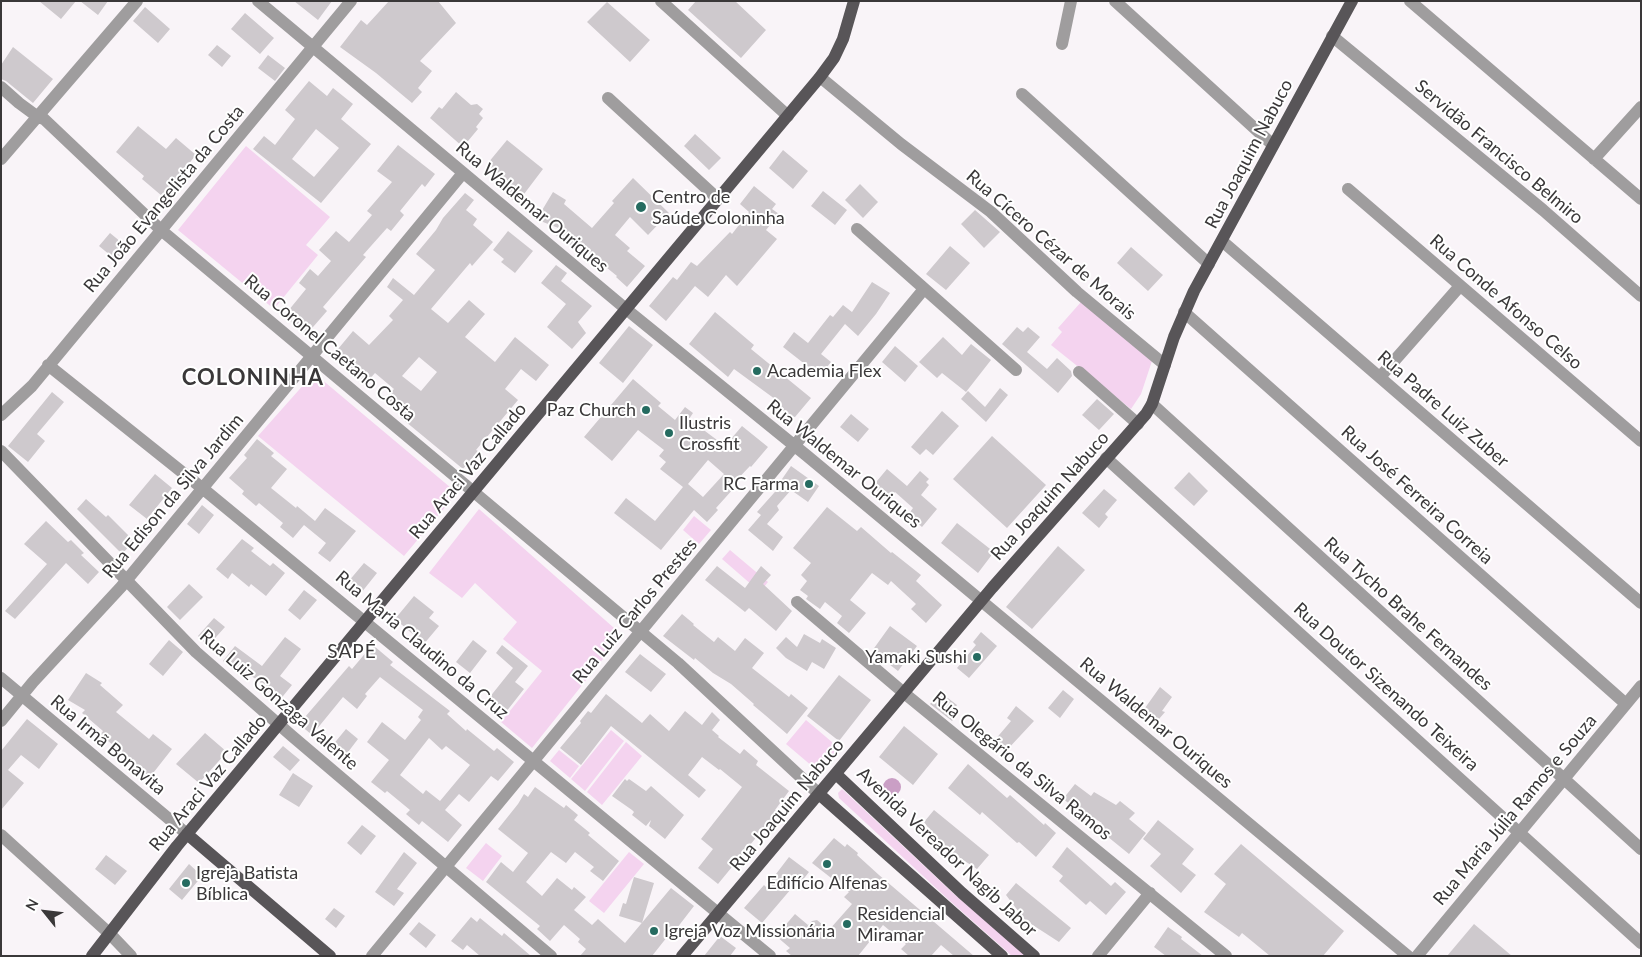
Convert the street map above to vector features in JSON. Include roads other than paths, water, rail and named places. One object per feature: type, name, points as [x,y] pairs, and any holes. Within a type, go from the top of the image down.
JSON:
[{"type":"main road","name":"Rua Araci Vaz Callado","points":[[92,956],[187,834],[820,77],[834,58],[843,39],[854,1]]},
{"type":"main road","name":"Rua Joaquim Nabuco","points":[[682,956],[982,601],[1106,458],[1138,424],[1152,404],[1184,312],[1352,1]]},
{"type":"main road","name":"Avenida Vereador Nagib Jabor","points":[[836,774],[962,893],[1034,956]]},
{"type":"main road","points":[[819,794],[1002,956]]},
{"type":"main road","name":"Rua Irmã Bonavita","points":[[187,834],[330,956]]},
{"type":"main road","points":[[899,864],[913,847]]},
{"type":"street","points":[[1,159],[137,1]]},
{"type":"street","name":"Rua Waldemar Ouriques","points":[[258,1],[626,309],[982,601],[1408,956]]},
{"type":"street","name":"Rua João Evangelista da Costa","points":[[1,416],[32,386],[351,1]]},
{"type":"street","points":[[661,1],[788,116]]},
{"type":"street","points":[[1062,44],[1071,1]]},
{"type":"street","points":[[1115,1],[1273,145]]},
{"type":"street","points":[[1410,1],[1641,199]]},
{"type":"street","name":"Servidão Francisco Belmiro","points":[[1332,36],[1543,210],[1641,296]]},
{"type":"street","name":"Rua Cícero Cézar de Morais","points":[[820,77],[901,144],[991,212],[1077,292],[1165,365]]},
{"type":"street","name":"Rua Coronel Caetano Costa","points":[[1,87],[38,117],[44,119],[161,230],[678,663],[819,794]]},
{"type":"street","points":[[1022,94],[1209,264]]},
{"type":"street","points":[[608,98],[718,199]]},
{"type":"street","points":[[1594,159],[1641,107]]},
{"type":"street","name":"Rua Edison da Silva Jardim","points":[[1,721],[22,695],[126,581],[463,173]]},
{"type":"street","name":"Rua Conde Afonso Celso","points":[[1348,189],[1641,441]]},
{"type":"street","points":[[857,229],[1016,370]]},
{"type":"street","name":"Rua Padre Luiz Zuber","points":[[1222,241],[1641,603]]},
{"type":"street","points":[[1380,377],[1460,286]]},
{"type":"street","name":"Rua Luiz Carlos Prestes","points":[[372,956],[924,288]]},
{"type":"street","name":"Rua José Ferreira Correia","points":[[1184,312],[1626,704]]},
{"type":"street","name":"Rua Maria Claudino da Cruz","points":[[48,365],[202,488],[770,956]]},
{"type":"street","points":[[1079,372],[1138,424]]},
{"type":"street","name":"Rua Tycho Brahe Fernandes","points":[[1152,404],[1641,848]]},
{"type":"street","name":"Rua Luiz Gonzaga Valente","points":[[1,451],[196,652],[278,725],[551,956]]},
{"type":"street","name":"Rua Doutor Sizenando Teixeira","points":[[1106,458],[1641,943]]},
{"type":"street","name":"Rua Olegário da Silva Ramos","points":[[797,602],[904,693],[1226,956]]},
{"type":"street","name":"Rua Irmã Bonavita","points":[[1,678],[187,834]]},
{"type":"street","name":"Rua Maria Júlia Ramos e Souza","points":[[1417,956],[1641,686]]},
{"type":"street","points":[[1,835],[110,934],[131,956]]},
{"type":"street","points":[[1098,956],[1150,893]]},
{"type":"place","name":"Centro de Saúde Coloninha","points":[[641,207]]},
{"type":"place","name":"Academia Flex","points":[[757,371]]},
{"type":"place","name":"Paz Church","points":[[646,410]]},
{"type":"place","name":"Ilustris Crossfit","points":[[669,433]]},
{"type":"place","name":"RC Farma","points":[[809,484]]},
{"type":"place","name":"Yamaki Sushi","points":[[977,657]]},
{"type":"place","name":"Edifício Alfenas","points":[[827,864]]},
{"type":"place","name":"Igreja Batista Bíblica","points":[[186,883]]},
{"type":"place","name":"Residencial Miramar","points":[[847,924]]},
{"type":"place","name":"Igreja Voz Missionária","points":[[654,931]]},
{"type":"district","name":"COLONINHA","points":[[253,378]]},
{"type":"district","name":"SAPÉ","points":[[352,652]]}]
